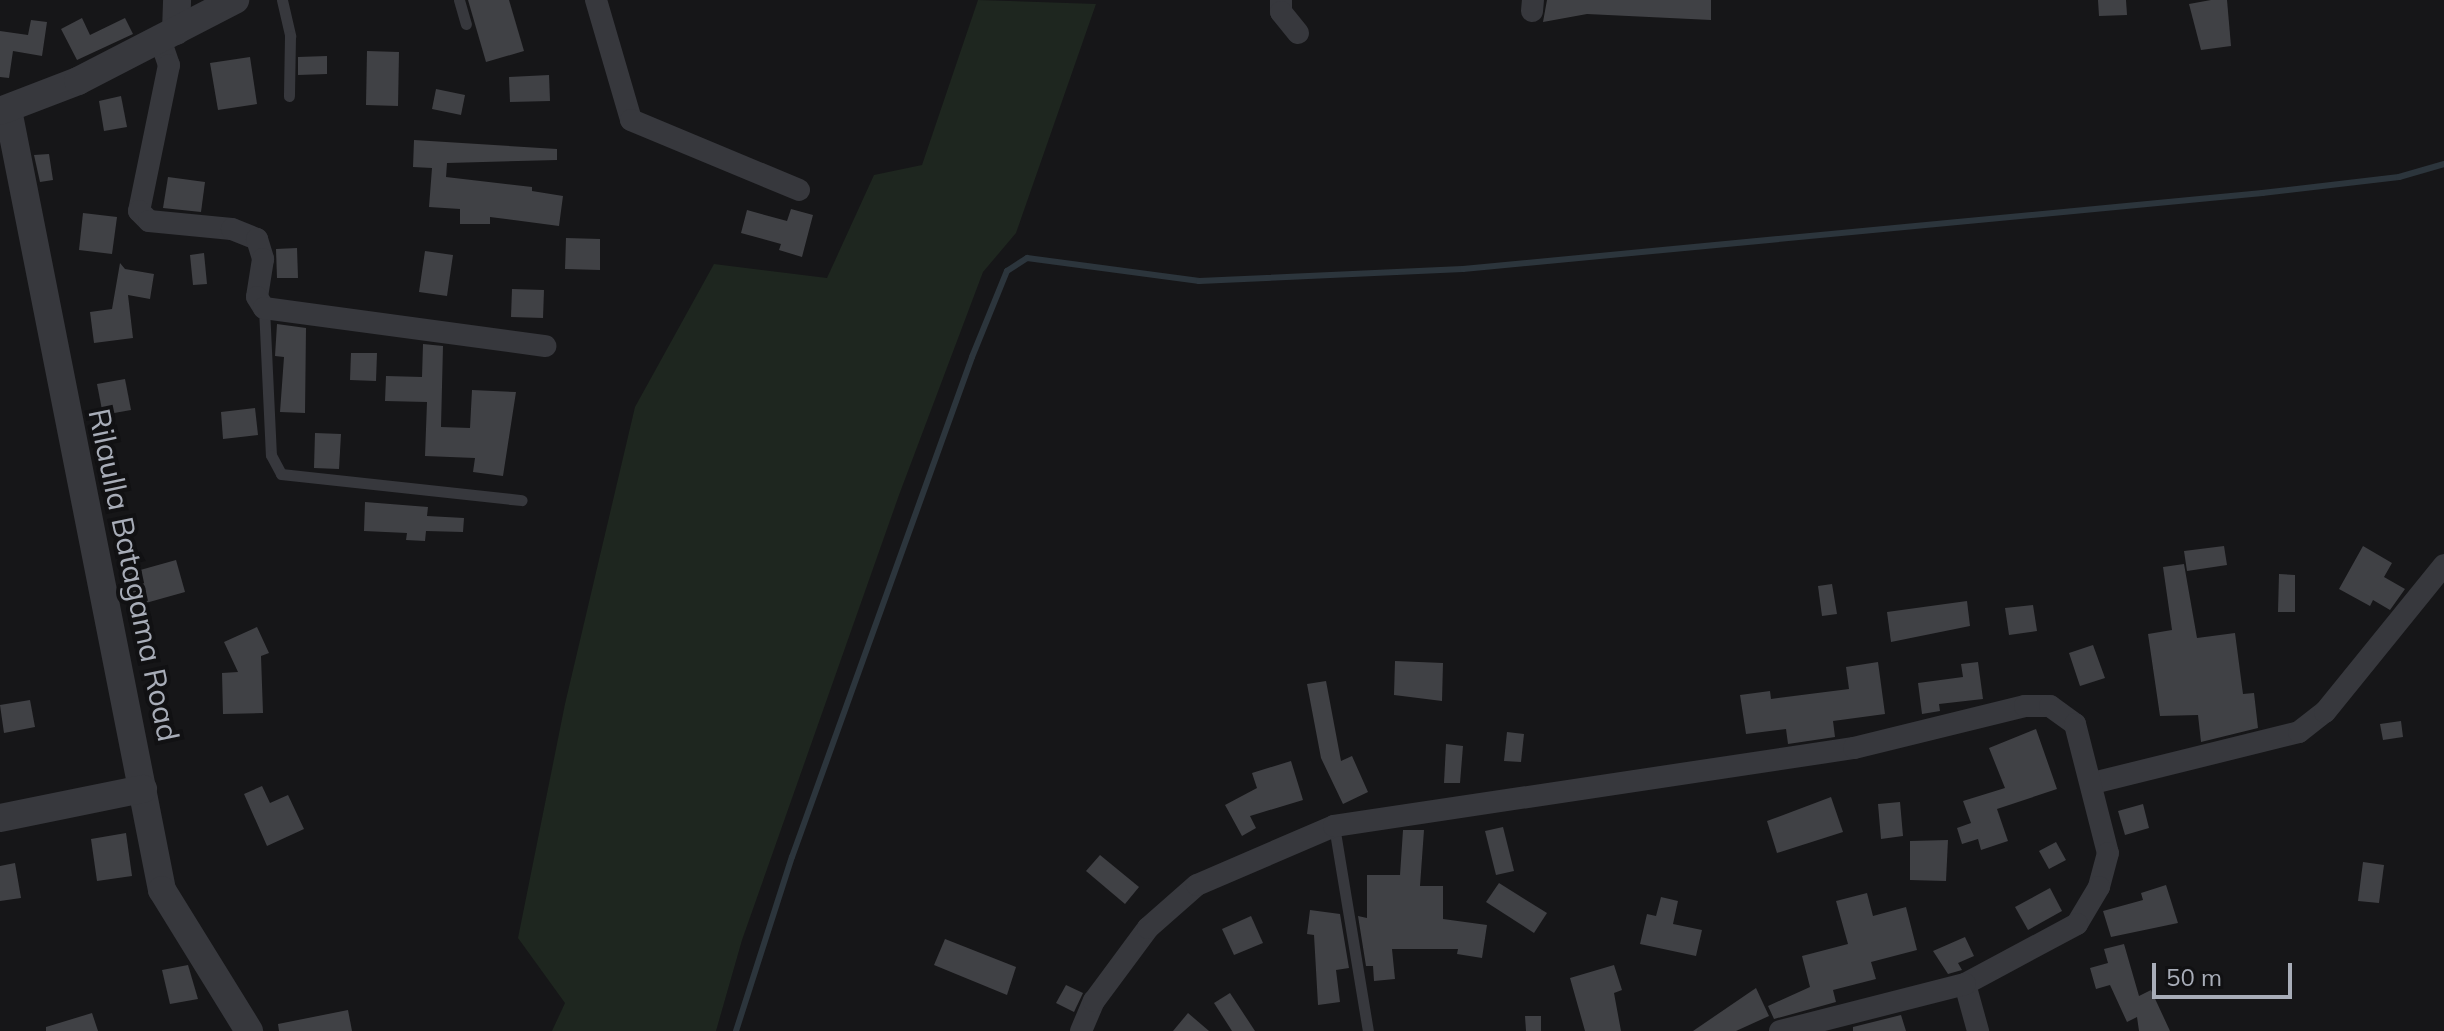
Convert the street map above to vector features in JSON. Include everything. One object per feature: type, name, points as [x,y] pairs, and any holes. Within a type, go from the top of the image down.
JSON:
[{"type":"street","points":[[177,0],[168,35],[169,65],[139,211],[149,221],[232,229],[257,239],[263,259],[257,297],[264,308],[545,346]]},
{"type":"street","points":[[4,111],[168,35],[235,0]]},
{"type":"street","points":[[596,0],[631,120],[799,190]]},
{"type":"street","points":[[1281,0],[1281,12],[1298,33]]},
{"type":"street","name":"Rilaulla Batagama Road","points":[[4,111],[162,890],[244,1030]]},
{"type":"street","points":[[2093,783],[2299,732],[2325,712],[2444,565]]},
{"type":"street","points":[[1081,1031],[1094,1001],[1148,928],[1197,885],[1334,826],[1854,748],[2025,706],[2050,706],[2075,724],[2093,783],[2108,853],[2099,887],[2077,924],[1965,984],[1780,1031]]},
{"type":"street","points":[[0,818],[143,789]]},
{"type":"street","points":[[1965,984],[1978,1031]]},
{"type":"lane","points":[[282,0],[290,36],[289,96]]},
{"type":"lane","points":[[459,0],[466,24]]},
{"type":"lane","points":[[264,308],[271,455],[281,474],[522,500]]},
{"type":"lane","points":[[1334,826],[1368,1031]]},
{"type":"shaded area","points":[[978,0],[1096,4],[1016,233],[983,272],[899,495],[742,940],[716,1031],[552,1031],[565,1003],[518,938],[565,704],[635,407],[714,264],[827,278],[874,175],[922,165]]},
{"type":"building","points":[[468,0],[509,0],[524,51],[486,62]]},
{"type":"building","points":[[1547,0],[1711,0],[1711,20],[1587,14],[1543,22]]},
{"type":"building","points":[[2098,0],[2126,0],[2127,15],[2099,16]]},
{"type":"building","points":[[2227,0],[2231,46],[2201,50],[2189,4]]},
{"type":"building","points":[[82,18],[90,35],[125,18],[133,34],[77,60],[61,29]]},
{"type":"building","points":[[31,20],[47,22],[42,56],[13,51],[9,78],[0,77],[0,31],[28,35]]},
{"type":"building","points":[[367,51],[399,52],[398,106],[366,105]]},
{"type":"building","points":[[327,56],[327,74],[298,75],[298,57]]},
{"type":"building","points":[[250,57],[257,104],[218,110],[210,63]]},
{"type":"building","points":[[549,75],[550,101],[510,102],[509,77]]},
{"type":"building","points":[[436,89],[465,95],[461,115],[432,109]]},
{"type":"building","points":[[121,96],[127,127],[104,131],[99,101]]},
{"type":"building","points":[[414,140],[557,149],[557,160],[447,163],[446,177],[532,187],[532,191],[563,196],[559,226],[490,217],[490,224],[460,224],[460,209],[429,207],[432,168],[413,167]]},
{"type":"building","points":[[49,154],[53,180],[40,182],[34,155]]},
{"type":"building","points":[[168,177],[205,182],[201,212],[163,208]]},
{"type":"building","points":[[791,209],[813,215],[802,257],[779,250],[781,244],[741,233],[747,210],[787,221]]},
{"type":"building","points":[[83,213],[117,217],[112,254],[79,250]]},
{"type":"building","points":[[566,238],[600,239],[600,270],[565,269]]},
{"type":"building","points":[[297,248],[298,278],[277,278],[276,249]]},
{"type":"building","points":[[425,251],[453,255],[447,296],[419,292]]},
{"type":"building","points":[[204,253],[207,284],[193,285],[190,255]]},
{"type":"building","points":[[120,263],[125,269],[154,274],[150,299],[128,295],[133,338],[94,343],[90,312],[112,309]]},
{"type":"building","points":[[512,289],[544,290],[543,318],[511,317]]},
{"type":"building","points":[[277,324],[306,328],[305,413],[280,412],[284,357],[275,356]]},
{"type":"building","points":[[423,344],[443,346],[441,427],[470,428],[472,390],[516,392],[503,476],[473,472],[475,458],[425,456],[427,402],[385,401],[386,376],[422,377]]},
{"type":"building","points":[[351,353],[377,353],[376,381],[350,380]]},
{"type":"building","points":[[125,379],[131,410],[103,415],[97,384]]},
{"type":"building","points":[[255,408],[258,435],[223,439],[221,412]]},
{"type":"building","points":[[315,433],[341,434],[339,469],[314,468]]},
{"type":"building","points":[[365,502],[428,507],[427,516],[464,518],[463,532],[426,531],[425,541],[406,540],[407,533],[364,531]]},
{"type":"building","points":[[2224,546],[2227,565],[2187,571],[2184,551]]},
{"type":"building","points":[[2363,546],[2392,563],[2384,577],[2405,589],[2390,610],[2373,600],[2370,606],[2339,589]]},
{"type":"building","points":[[176,560],[185,592],[135,606],[126,574]]},
{"type":"building","points":[[2184,564],[2197,638],[2235,633],[2243,694],[2254,693],[2258,728],[2201,742],[2198,715],[2160,716],[2148,634],[2172,630],[2163,567]]},
{"type":"building","points":[[2279,574],[2295,575],[2295,612],[2278,612]]},
{"type":"building","points":[[1832,584],[1837,614],[1822,616],[1818,586]]},
{"type":"building","points":[[1967,601],[1970,626],[1891,642],[1887,612]]},
{"type":"building","points":[[2033,605],[2037,631],[2009,635],[2005,608]]},
{"type":"building","points":[[257,627],[269,653],[261,656],[263,713],[223,714],[222,673],[238,672],[224,642]]},
{"type":"building","points":[[2093,645],[2105,678],[2080,686],[2069,653]]},
{"type":"building","points":[[1395,661],[1443,663],[1442,701],[1394,695]]},
{"type":"building","points":[[1878,662],[1885,714],[1833,721],[1835,737],[1788,744],[1786,729],[1746,734],[1740,695],[1770,691],[1771,699],[1849,689],[1846,667]]},
{"type":"building","points":[[1978,662],[1983,699],[1939,704],[1940,711],[1922,714],[1918,683],[1963,677],[1961,664]]},
{"type":"building","points":[[1326,681],[1341,761],[1352,756],[1368,792],[1343,804],[1321,758],[1307,684]]},
{"type":"building","points":[[30,700],[35,727],[4,733],[0,705]]},
{"type":"building","points":[[2401,721],[2403,737],[2383,740],[2380,724]]},
{"type":"building","points":[[2036,729],[2057,789],[1997,809],[2008,841],[1981,850],[1978,839],[1962,844],[1957,828],[1971,823],[1963,801],[2005,788],[1989,748]]},
{"type":"building","points":[[1507,732],[1524,734],[1521,762],[1504,761]]},
{"type":"building","points":[[1446,744],[1463,746],[1460,783],[1444,783]]},
{"type":"building","points":[[1291,761],[1303,800],[1250,816],[1256,828],[1242,836],[1225,805],[1257,788],[1252,773]]},
{"type":"building","points":[[262,786],[270,803],[288,795],[304,829],[267,846],[244,794]]},
{"type":"building","points":[[1831,797],[1843,832],[1777,853],[1767,821]]},
{"type":"building","points":[[1900,802],[1903,836],[1881,839],[1878,804]]},
{"type":"building","points":[[2143,804],[2149,828],[2125,835],[2118,811]]},
{"type":"building","points":[[1503,827],[1514,871],[1496,875],[1485,831]]},
{"type":"building","points":[[1403,830],[1424,830],[1420,886],[1443,886],[1443,919],[1487,925],[1482,958],[1457,954],[1458,949],[1392,949],[1395,979],[1374,981],[1373,966],[1366,966],[1358,916],[1367,918],[1367,875],[1400,875]]},
{"type":"building","points":[[126,833],[132,876],[97,881],[91,839]]},
{"type":"building","points":[[1948,840],[1946,881],[1910,880],[1910,841]]},
{"type":"building","points":[[2056,842],[2066,860],[2049,869],[2039,851]]},
{"type":"building","points":[[1100,855],[1139,887],[1125,904],[1086,871]]},
{"type":"building","points":[[2363,862],[2384,865],[2379,903],[2358,901]]},
{"type":"building","points":[[15,863],[21,898],[0,901],[0,866]]},
{"type":"building","points":[[1499,883],[1547,913],[1534,933],[1486,902]]},
{"type":"building","points":[[2166,885],[2178,923],[2111,937],[2103,911],[2143,900],[2141,893]]},
{"type":"building","points":[[2050,888],[2062,911],[2028,930],[2015,907]]},
{"type":"building","points":[[1867,893],[1873,916],[1906,907],[1917,950],[1871,962],[1876,979],[1833,990],[1836,1002],[1774,1019],[1768,1006],[1810,987],[1802,956],[1848,944],[1836,901]]},
{"type":"building","points":[[1661,897],[1678,901],[1673,924],[1702,930],[1696,956],[1640,944],[1647,914],[1656,916]]},
{"type":"building","points":[[1310,910],[1340,914],[1349,968],[1336,970],[1340,1002],[1318,1005],[1314,935],[1307,934]]},
{"type":"building","points":[[1251,916],[1263,943],[1234,955],[1222,929]]},
{"type":"building","points":[[1965,937],[1974,956],[1958,963],[1962,970],[1948,974],[1933,951]]},
{"type":"building","points":[[945,939],[1016,967],[1007,995],[934,965]]},
{"type":"building","points":[[2124,944],[2139,996],[2151,990],[2170,1031],[2139,1031],[2137,1017],[2127,1022],[2110,985],[2096,989],[2090,968],[2108,963],[2104,949]]},
{"type":"building","points":[[188,965],[198,999],[170,1004],[162,970]]},
{"type":"building","points":[[1614,965],[1622,990],[1614,993],[1621,1031],[1585,1031],[1570,978]]},
{"type":"building","points":[[1066,985],[1083,993],[1074,1012],[1056,1003]]},
{"type":"building","points":[[1756,988],[1769,1016],[1736,1031],[1693,1031]]},
{"type":"building","points":[[1230,993],[1255,1031],[1232,1031],[1214,1003]]},
{"type":"building","points":[[348,1010],[352,1031],[279,1031],[278,1024]]},
{"type":"building","points":[[92,1013],[98,1031],[46,1031],[46,1027]]},
{"type":"building","points":[[1188,1013],[1209,1031],[1173,1031]]},
{"type":"building","points":[[1901,1015],[1906,1031],[1853,1031],[1853,1027]]},
{"type":"building","points":[[1525,1016],[1541,1016],[1541,1031],[1526,1031]]},
{"type":"waterway","points":[[736,1031],[792,857],[972,357],[1007,271],[1027,258],[1199,281],[1463,269],[2262,193],[2399,177],[2444,164]]}]
